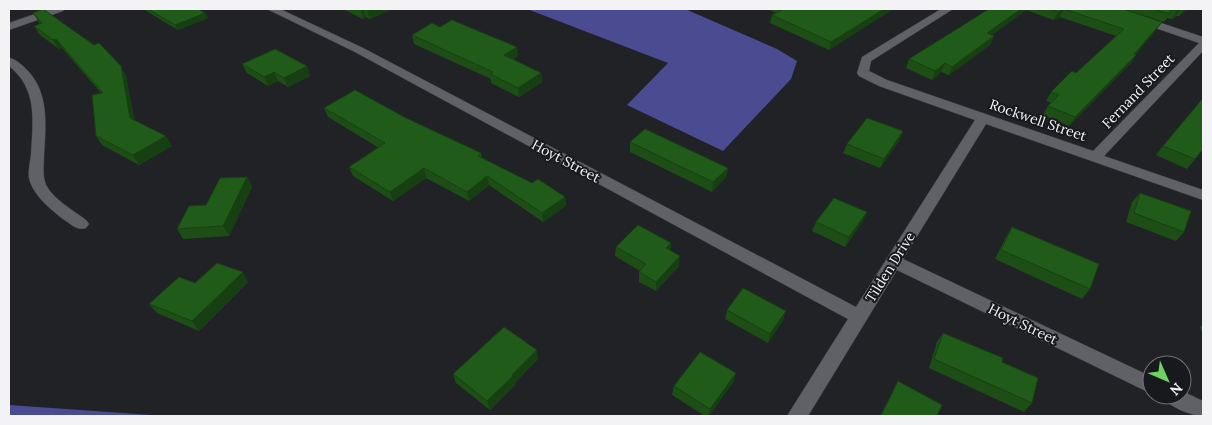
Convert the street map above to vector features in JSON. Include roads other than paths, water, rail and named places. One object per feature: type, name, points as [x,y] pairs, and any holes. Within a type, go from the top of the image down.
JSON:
[{"type":"street","points":[[9,27],[59,9]]},
{"type":"street","name":"Hoyt Street","points":[[272,9],[359,50],[859,317]]},
{"type":"street","name":"Rockwell Street","points":[[948,9],[866,59],[863,73],[883,83],[1203,195]]},
{"type":"street","points":[[1110,9],[1203,41]]},
{"type":"street","name":"Fernand Street","points":[[1095,157],[1203,45]]},
{"type":"street","points":[[9,60],[27,77],[36,96],[38,110],[36,176],[38,186],[44,196],[81,224]]},
{"type":"street","name":"Tilden Drive","points":[[797,416],[983,118]]},
{"type":"street","name":"Hoyt Street","points":[[894,262],[1142,381]]}]
